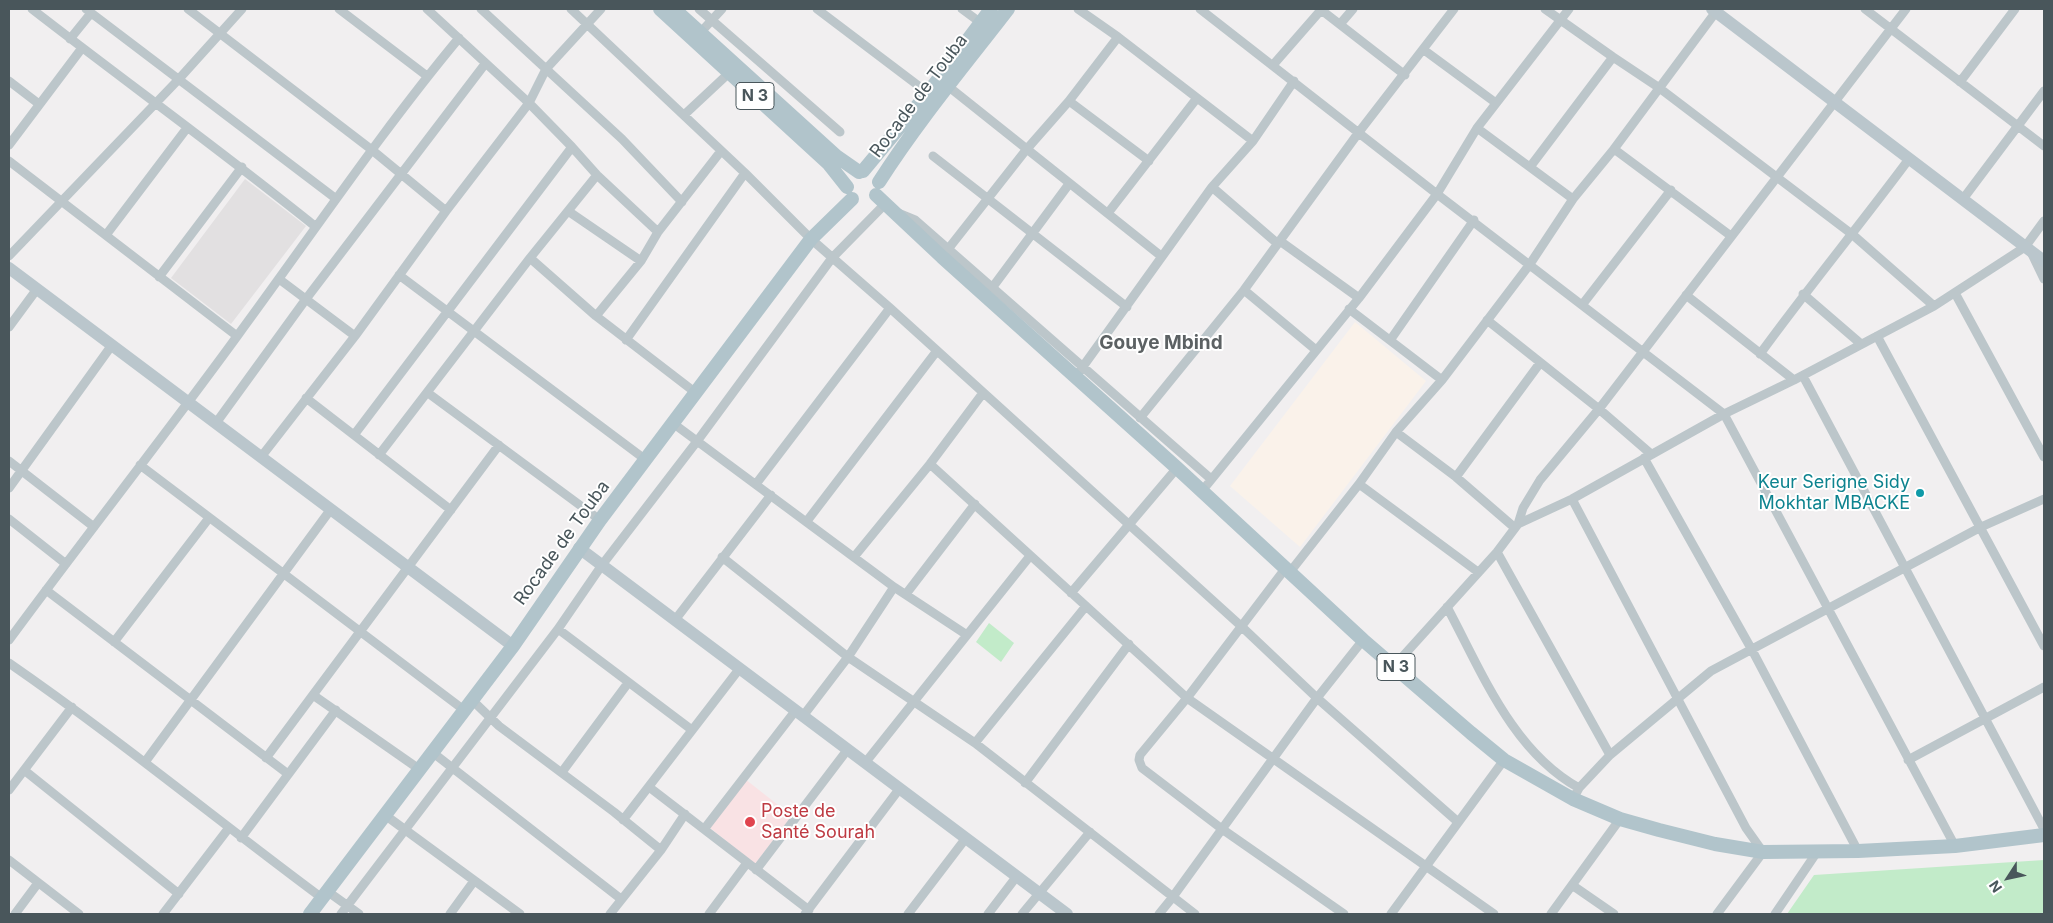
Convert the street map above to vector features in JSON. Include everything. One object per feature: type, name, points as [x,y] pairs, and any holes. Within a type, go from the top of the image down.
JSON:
[{"type":"main road","name":"N 3","points":[[660,9],[828,163],[850,193]]},
{"type":"main road","name":"N 3","points":[[674,9],[828,149],[861,171]]},
{"type":"main road","name":"Rocade de Touba","points":[[861,171],[928,93],[991,9]]},
{"type":"main road","name":"Rocade de Touba","points":[[884,198],[924,116],[949,87],[1008,9]]},
{"type":"main road","points":[[861,171],[874,174],[884,198],[864,203],[850,193],[851,178],[861,171]]},
{"type":"main road","name":"Rocade de Touba","points":[[310,914],[513,646],[600,520],[674,424],[811,239],[850,193]]},
{"type":"main road","name":"N 3","points":[[884,198],[1079,372],[1177,468],[1364,640],[1504,760],[1576,794],[1620,818],[1715,844],[1763,852],[1858,851],[1955,846],[2044,836]]},
{"type":"street","points":[[32,9],[242,168],[316,227]]},
{"type":"street","points":[[188,9],[372,150],[446,211]]},
{"type":"street","points":[[9,256],[178,80],[242,9]]},
{"type":"street","points":[[340,9],[427,76]]},
{"type":"street","points":[[427,9],[529,103],[572,147],[596,175],[658,232]]},
{"type":"street","points":[[481,9],[622,138],[682,202]]},
{"type":"street","points":[[571,9],[746,173],[811,239],[890,308],[936,352],[1241,626],[1317,698],[1458,822]]},
{"type":"street","points":[[261,457],[355,336],[446,211],[529,103],[546,69],[602,9]]},
{"type":"street","points":[[698,9],[840,132]]},
{"type":"street","points":[[700,33],[722,9]]},
{"type":"street","points":[[817,9],[928,93]]},
{"type":"street","points":[[962,9],[981,22]]},
{"type":"street","points":[[1078,9],[1118,37],[1253,141]]},
{"type":"street","points":[[1200,9],[1724,414],[1955,846]]},
{"type":"street","points":[[1273,65],[1321,9],[1405,75]]},
{"type":"street","points":[[1341,23],[1352,9]]},
{"type":"street","points":[[1140,418],[1244,290],[1359,132],[1405,75],[1454,9]]},
{"type":"street","points":[[1545,9],[1613,58],[1658,87],[1776,176],[1853,235],[1934,306]]},
{"type":"street","points":[[1202,491],[1359,298],[1437,194],[1478,128],[1496,103],[1568,9]]},
{"type":"street","points":[[1865,9],[2044,146]]},
{"type":"street","points":[[1395,666],[1496,552],[1516,526],[1526,502],[1540,480],[1599,409],[1906,9]]},
{"type":"street","points":[[1960,82],[2015,9]]},
{"type":"street","points":[[1344,914],[1222,829],[1142,768],[1139,763],[1140,755],[1187,698],[1241,626],[1359,484],[1396,432],[1442,380],[1530,264],[1573,199],[1614,149],[1715,10],[2044,261]]},
{"type":"street","points":[[70,39],[89,11],[335,198]]},
{"type":"street","points":[[1118,37],[1069,101],[1026,150],[945,253],[992,288],[1079,372],[1140,418],[1211,479]]},
{"type":"street","points":[[9,640],[237,336],[335,198],[427,76],[459,38]]},
{"type":"street","points":[[9,145],[82,48]]},
{"type":"street","points":[[1424,50],[1496,103]]},
{"type":"street","points":[[1530,167],[1613,58]]},
{"type":"street","points":[[216,423],[306,299],[485,64]]},
{"type":"street","points":[[684,115],[729,73]]},
{"type":"street","points":[[1079,372],[1212,187],[1253,141],[1294,80]]},
{"type":"street","points":[[9,81],[39,104]]},
{"type":"street","points":[[949,87],[1161,256]]},
{"type":"street","points":[[1963,199],[2044,91]]},
{"type":"street","points":[[1108,213],[1197,98]]},
{"type":"street","points":[[1069,101],[1149,161]]},
{"type":"street","points":[[106,235],[187,128]]},
{"type":"street","points":[[1478,128],[1573,199]]},
{"type":"street","points":[[354,436],[572,147]]},
{"type":"street","points":[[1614,149],[1731,236]]},
{"type":"street","points":[[596,316],[641,261],[658,232],[721,150]]},
{"type":"street","points":[[933,156],[1127,307]]},
{"type":"street","points":[[1760,354],[1803,294],[1853,235],[1909,159]]},
{"type":"street","points":[[9,161],[237,336]]},
{"type":"street","points":[[159,276],[242,168]]},
{"type":"street","points":[[626,340],[746,173]]},
{"type":"street","points":[[380,455],[530,258],[596,175]]},
{"type":"street","points":[[992,288],[1069,184]]},
{"type":"street","points":[[1212,187],[1279,243],[1359,298]]},
{"type":"street","points":[[1582,304],[1671,190]]},
{"type":"street","points":[[341,914],[558,629],[602,565],[698,440],[832,258],[884,198]]},
{"type":"street","points":[[568,211],[641,261]]},
{"type":"street","points":[[1390,340],[1474,220]]},
{"type":"street","points":[[1516,526],[1572,499],[1724,414],[1803,376],[1934,306],[2028,249],[2044,220]]},
{"type":"street","points":[[2028,249],[2044,279]]},
{"type":"street","points":[[530,258],[596,316],[696,394]]},
{"type":"street","points":[[9,268],[513,646]]},
{"type":"street","points":[[399,275],[646,460]]},
{"type":"street","points":[[279,279],[355,336]]},
{"type":"street","points":[[9,327],[38,290]]},
{"type":"street","points":[[1244,290],[1316,350]]},
{"type":"street","points":[[1955,293],[2044,457]]},
{"type":"street","points":[[1803,294],[1861,344]]},
{"type":"street","points":[[1686,296],[1794,380]]},
{"type":"street","points":[[756,484],[890,308]]},
{"type":"street","points":[[1349,308],[1442,380]]},
{"type":"street","points":[[1487,320],[1599,409],[1648,456],[1858,851]]},
{"type":"street","points":[[1877,336],[2044,646]]},
{"type":"street","points":[[9,488],[112,345]]},
{"type":"street","points":[[807,521],[936,352]]},
{"type":"street","points":[[1456,477],[1540,363]]},
{"type":"street","points":[[1803,376],[2044,829]]},
{"type":"street","points":[[428,392],[600,520]]},
{"type":"street","points":[[854,557],[930,464],[983,393]]},
{"type":"street","points":[[306,398],[451,510]]},
{"type":"street","points":[[674,424],[894,586],[967,635]]},
{"type":"street","points":[[1396,432],[1456,477],[1516,526]]},
{"type":"street","points":[[266,758],[499,445]]},
{"type":"street","points":[[9,461],[94,527]]},
{"type":"street","points":[[930,464],[1187,698],[1494,914]]},
{"type":"street","points":[[140,465],[361,631],[468,705],[490,718],[661,850]]},
{"type":"street","points":[[1071,593],[1177,468]]},
{"type":"street","points":[[1359,484],[1478,572]]},
{"type":"street","points":[[675,620],[771,495]]},
{"type":"street","points":[[1572,499],[1746,828],[1763,852],[1717,914]]},
{"type":"street","points":[[1447,607],[1505,716],[1520,736],[1576,794],[1610,754],[1711,670],[1752,650],[1981,527],[2044,499]]},
{"type":"street","points":[[906,594],[976,504]]},
{"type":"street","points":[[145,762],[331,509]]},
{"type":"street","points":[[114,642],[209,518]]},
{"type":"street","points":[[9,519],[66,564]]},
{"type":"street","points":[[580,548],[1066,914]]},
{"type":"street","points":[[1496,552],[1610,754]]},
{"type":"street","points":[[865,762],[915,702],[1030,556]]},
{"type":"street","points":[[722,557],[848,657],[975,743],[1172,898],[1196,914]]},
{"type":"street","points":[[705,828],[799,713],[848,657],[894,586]]},
{"type":"street","points":[[46,590],[288,774]]},
{"type":"street","points":[[975,743],[1086,606]]},
{"type":"street","points":[[558,629],[692,730]]},
{"type":"street","points":[[1159,914],[1317,698],[1364,640]]},
{"type":"street","points":[[1025,782],[1129,644]]},
{"type":"street","points":[[9,663],[72,707],[145,762],[241,838],[324,894],[359,914]]},
{"type":"street","points":[[623,820],[740,668]]},
{"type":"street","points":[[562,772],[628,683]]},
{"type":"street","points":[[1908,760],[2044,687]]},
{"type":"street","points":[[313,695],[419,770]]},
{"type":"street","points":[[9,790],[72,707]]},
{"type":"street","points":[[241,838],[336,710]]},
{"type":"street","points":[[756,870],[848,749]]},
{"type":"street","points":[[432,752],[621,900]]},
{"type":"street","points":[[1391,914],[1504,760]]},
{"type":"street","points":[[24,770],[179,894]]},
{"type":"street","points":[[649,787],[705,828],[807,912],[900,788]]},
{"type":"street","points":[[610,914],[661,850],[685,814]]},
{"type":"street","points":[[385,815],[520,914]]},
{"type":"street","points":[[1550,914],[1620,818]]},
{"type":"street","points":[[163,914],[228,828]]},
{"type":"street","points":[[1022,914],[1090,832]]},
{"type":"street","points":[[908,914],[966,838]]},
{"type":"street","points":[[1775,914],[1817,852]]},
{"type":"street","points":[[9,860],[79,914]]},
{"type":"street","points":[[709,914],[748,863]]},
{"type":"street","points":[[988,914],[1016,876]]},
{"type":"street","points":[[450,914],[474,881]]},
{"type":"street","points":[[14,914],[38,883]]},
{"type":"street","points":[[1572,885],[1614,914]]},
{"type":"shaded area","points":[[245,179],[306,226],[231,324],[171,278]]},
{"type":"shaded area","points":[[1355,322],[1426,381],[1300,547],[1230,486]]},
{"type":"shaded area","name":"Poste de Santé Sourah","points":[[745,779],[792,816],[755,864],[709,827]]},
{"type":"green space","points":[[989,623],[1014,643],[1001,662],[976,642]]},
{"type":"green space","points":[[2044,860],[2044,914],[1787,914],[1814,875]]},
{"type":"place","name":"Keur Serigne Sidy Mokhtar MBACKE","points":[[1920,493]]},
{"type":"place","name":"Poste de Santé Sourah","points":[[750,822]]},
{"type":"district","name":"Gouye Mbind","points":[[1161,343]]}]
